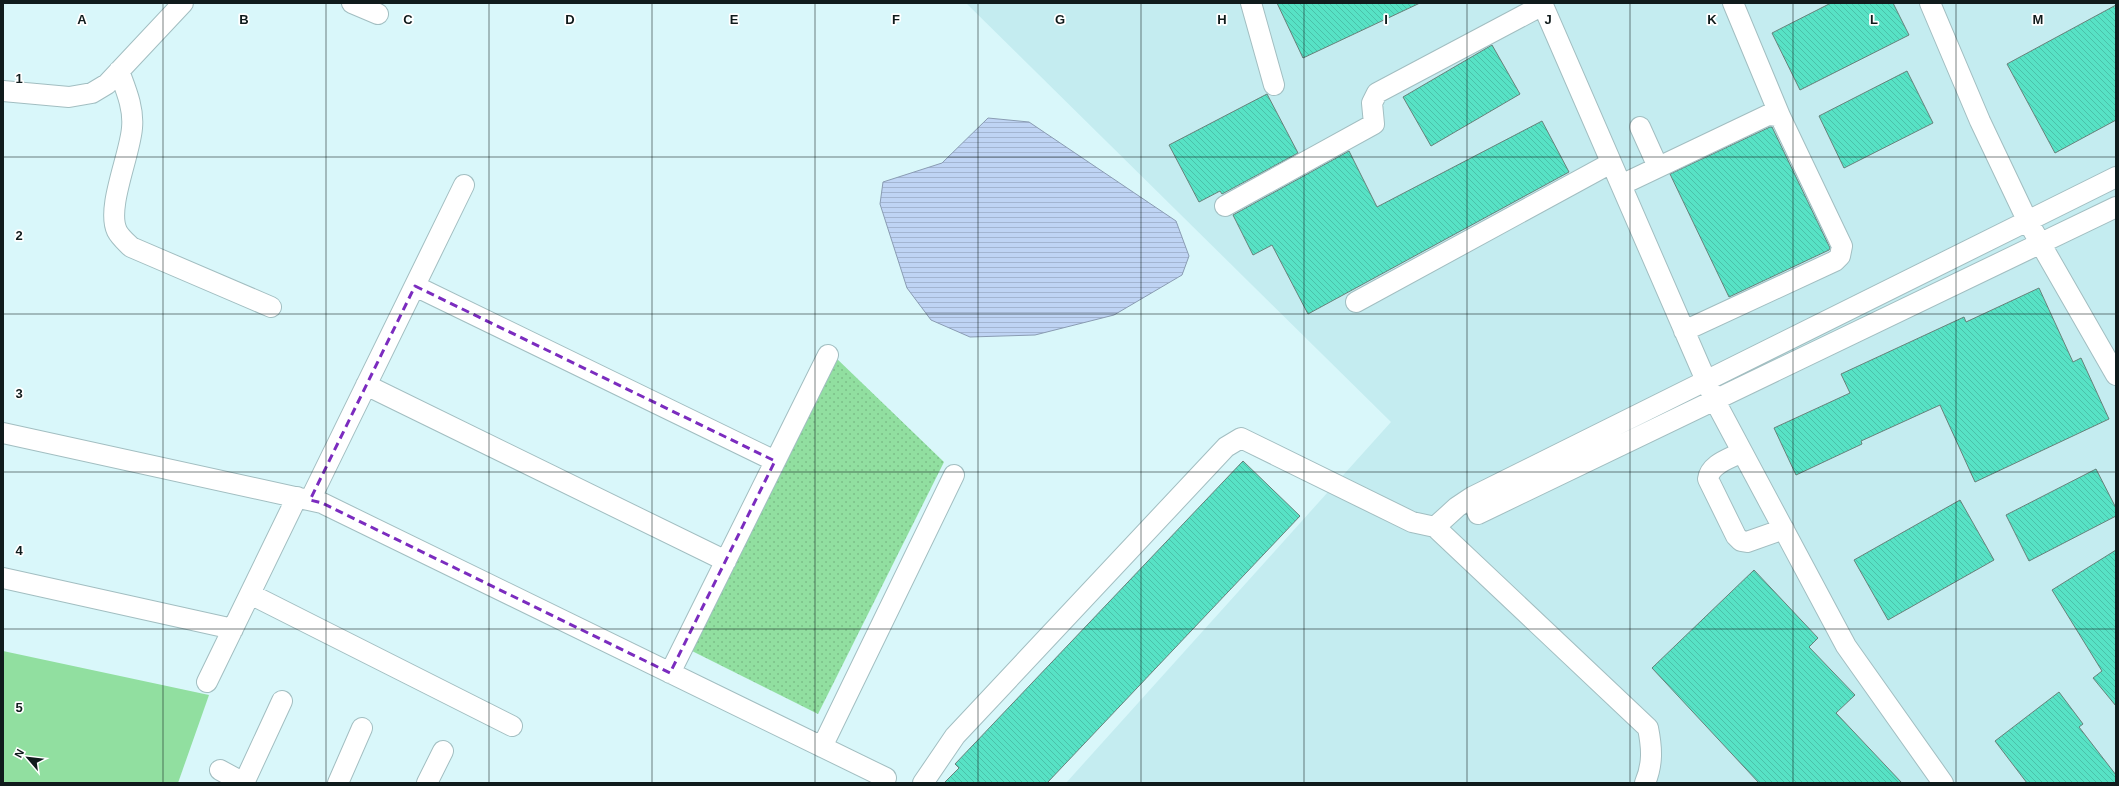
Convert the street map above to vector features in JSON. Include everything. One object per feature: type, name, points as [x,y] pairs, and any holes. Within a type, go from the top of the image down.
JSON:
[{"type":"street","points":[[3,91],[69,97],[92,93],[107,84],[183,3]]},
{"type":"street","points":[[352,3],[378,14]]},
{"type":"street","points":[[1251,3],[1274,85]]},
{"type":"street","points":[[1684,331],[1835,261],[1843,251],[1780,116],[1733,3]]},
{"type":"street","points":[[1930,3],[1980,121],[2027,220],[2116,375]]},
{"type":"street","points":[[1225,206],[1374,124],[1372,103],[1377,93],[1542,4],[1714,399],[1846,646],[1943,783]]},
{"type":"street","points":[[119,72],[132,109],[132,128],[129,152],[114,205],[114,218],[117,230],[123,240],[131,247],[271,307]]},
{"type":"street","points":[[1621,185],[1768,115],[1780,116]]},
{"type":"street","points":[[1640,127],[1658,167]]},
{"type":"street","points":[[1356,302],[1611,163]]},
{"type":"street","points":[[1475,505],[1706,380],[2116,177]]},
{"type":"street","points":[[207,682],[250,594],[366,385],[464,185]]},
{"type":"street","points":[[1435,527],[1456,507],[1475,505],[1714,399],[2116,207]]},
{"type":"street","points":[[415,286],[775,461]]},
{"type":"street","points":[[670,673],[828,354]]},
{"type":"street","points":[[366,385],[726,561]]},
{"type":"street","points":[[3,433],[322,503],[886,778]]},
{"type":"street","points":[[923,783],[955,736],[1226,447],[1241,438],[1412,522],[1435,527],[1648,728],[1652,744],[1651,768],[1645,783]]},
{"type":"street","points":[[1742,452],[1714,466],[1709,473],[1708,479],[1736,536],[1741,541],[1747,542],[1784,530]]},
{"type":"street","points":[[822,747],[954,475]]},
{"type":"street","points":[[3,578],[233,629]]},
{"type":"street","points":[[250,594],[512,726]]},
{"type":"street","points":[[220,770],[244,783],[282,701]]},
{"type":"street","points":[[338,783],[362,728]]},
{"type":"street","points":[[427,783],[443,751]]},
{"type":"highlighted area","points":[[415,286],[775,461],[670,673],[322,503],[310,500]]},
{"type":"shaded area","points":[[966,3],[2116,3],[2116,783],[1066,783],[1391,422]]},
{"type":"shaded area","points":[[988,118],[1029,122],[1176,221],[1189,256],[1182,275],[1114,315],[1035,335],[970,337],[931,320],[907,288],[880,204],[883,182],[942,163]]},
{"type":"green space","points":[[834,356],[944,462],[818,714],[690,650]]},
{"type":"green space","points":[[3,651],[209,695],[178,783],[3,783]]},
{"type":"building","points":[[1277,3],[1420,3],[1303,58]]},
{"type":"building","points":[[1831,3],[1893,3],[1909,35],[1800,90],[1772,33]]},
{"type":"building","points":[[2116,5],[2116,120],[2055,153],[2007,64]]},
{"type":"building","points":[[1492,45],[1520,94],[1431,146],[1403,97]]},
{"type":"building","points":[[1907,71],[1933,123],[1844,168],[1819,116]]},
{"type":"building","points":[[1267,94],[1298,153],[1222,194],[1220,191],[1199,202],[1169,145]]},
{"type":"building","points":[[1542,121],[1569,172],[1308,314],[1272,245],[1253,255],[1233,215],[1349,151],[1377,207]]},
{"type":"building","points":[[1772,127],[1830,248],[1829,250],[1729,297],[1670,174]]},
{"type":"building","points":[[2039,288],[2073,362],[2081,358],[2109,419],[1975,482],[1940,405],[1861,441],[1862,444],[1796,475],[1774,428],[1850,393],[1841,374],[1964,317],[1966,322]]},
{"type":"building","points":[[1243,461],[1300,516],[1047,783],[944,783],[959,768],[955,764]]},
{"type":"building","points":[[2096,469],[2116,508],[2116,516],[2029,561],[2006,515]]},
{"type":"building","points":[[1960,500],[1994,560],[1888,620],[1854,560]]},
{"type":"building","points":[[2116,550],[2116,706],[2093,678],[2102,671],[2052,590]]},
{"type":"building","points":[[1754,570],[1818,638],[1809,647],[1855,695],[1836,713],[1902,783],[1759,783],[1652,668]]},
{"type":"building","points":[[2059,692],[2083,724],[2079,727],[2116,775],[2116,783],[2027,783],[1995,741]]}]
